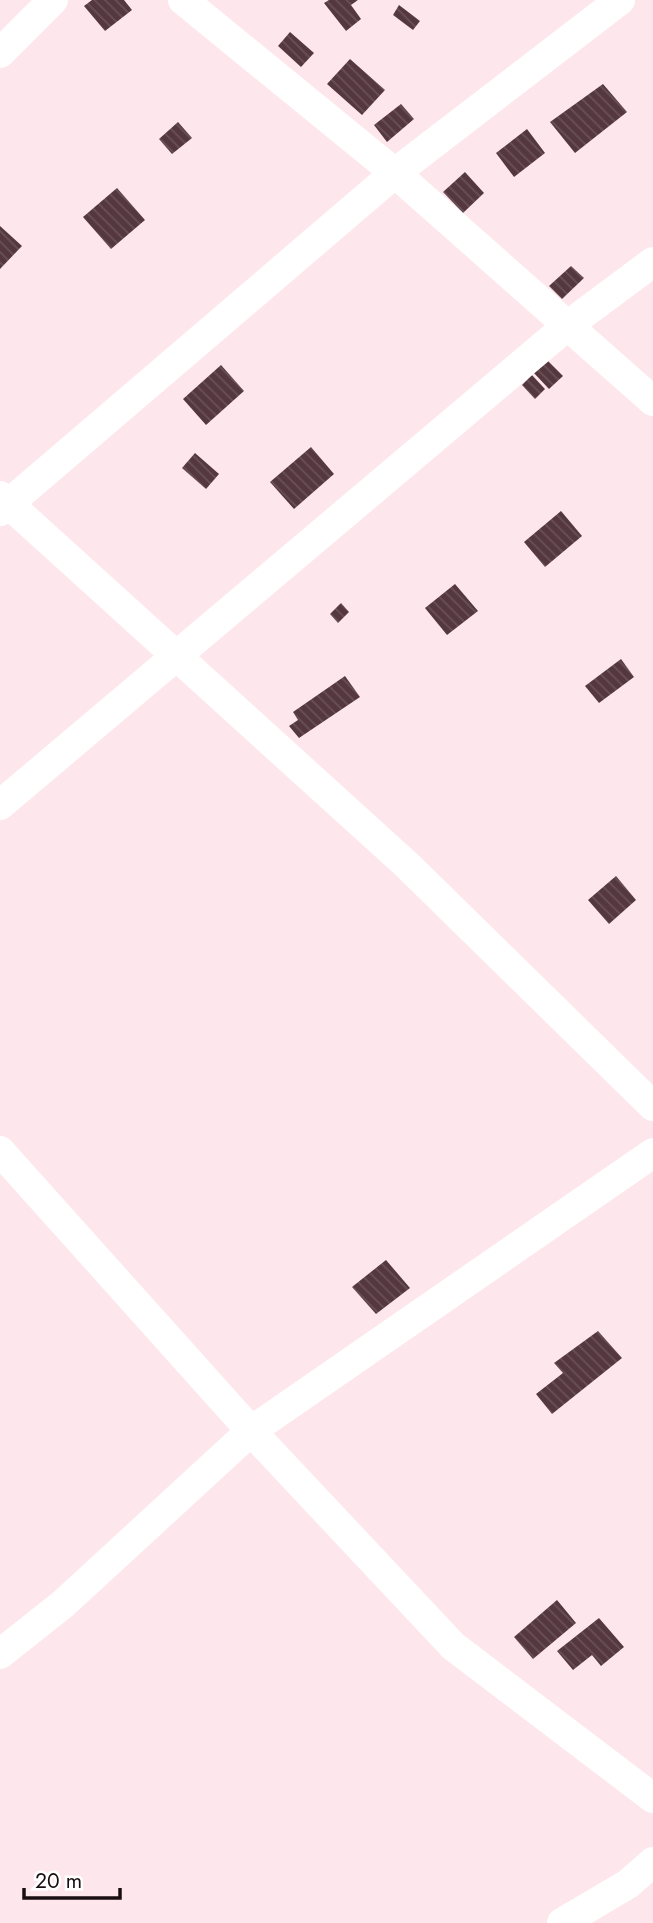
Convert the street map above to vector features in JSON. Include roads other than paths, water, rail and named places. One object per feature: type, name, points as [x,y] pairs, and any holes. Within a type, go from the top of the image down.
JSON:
[{"type":"street","points":[[0,53],[53,0]]},
{"type":"street","points":[[183,0],[395,173],[653,401]]},
{"type":"street","points":[[620,0],[395,173],[3,504],[407,864],[653,1106]]},
{"type":"street","points":[[0,805],[567,326],[653,262]]},
{"type":"street","points":[[0,1151],[251,1431],[453,1646],[653,1798]]},
{"type":"street","points":[[0,1654],[63,1604],[251,1431],[653,1153]]},
{"type":"street","points":[[562,1923],[628,1884],[653,1862]]}]
